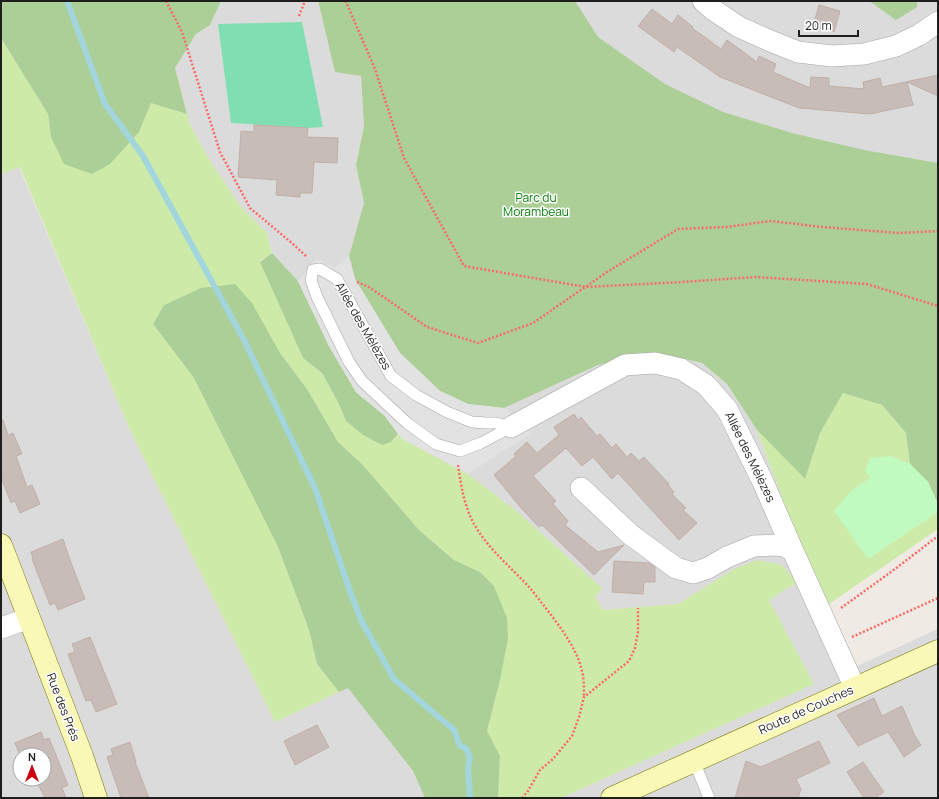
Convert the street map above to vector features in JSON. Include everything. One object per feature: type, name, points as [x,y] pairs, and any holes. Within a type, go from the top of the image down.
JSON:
[{"type":"main road","name":"Rue des Prés","points":[[1,545],[7,580],[29,618],[82,756],[96,798]]},
{"type":"main road","name":"Route de Couches","points":[[612,798],[938,651]]},
{"type":"street","points":[[703,1],[712,9],[739,27],[768,40],[798,52],[832,56],[864,54],[896,46],[919,35],[938,22]]},
{"type":"street","name":"Allée des Mélèzes","points":[[511,427],[625,365],[656,363],[681,369],[706,385],[727,409],[763,482],[855,688]]},
{"type":"street","points":[[581,488],[631,535],[676,568],[693,573],[708,568],[754,546],[785,546],[793,551]]},
{"type":"street","points":[[1,628],[29,618]]},
{"type":"lane","name":"Allée des Mélèzes","points":[[320,269],[338,279],[391,376],[416,395],[447,412],[472,422],[496,423],[511,427],[481,443],[460,451],[436,444],[407,423],[362,381],[349,362],[317,297],[311,280],[313,270],[320,269]]},
{"type":"lane","points":[[694,761],[709,798]]},
{"type":"path","points":[[166,1],[182,32],[220,152],[250,208],[320,269]]},
{"type":"path","points":[[299,16],[305,1]]},
{"type":"path","points":[[345,1],[375,68],[404,158],[464,266],[586,287],[756,277],[867,284],[938,306]]},
{"type":"path","points":[[355,282],[369,287],[427,327],[478,343],[534,323],[607,272],[678,229],[726,227],[771,221],[822,227],[900,233],[938,231]]},
{"type":"path","points":[[460,451],[458,461],[462,494],[473,523],[487,543],[531,589],[553,618],[568,640],[581,666],[584,683],[584,697],[579,718],[572,736],[553,759],[540,770],[528,791],[522,798]]},
{"type":"path","points":[[824,620],[938,536]]},
{"type":"path","points":[[836,644],[938,598]]},
{"type":"path","points":[[584,697],[629,661],[635,648],[638,632],[638,608]]},
{"type":"shaded area","points":[[221,1],[318,1],[335,72],[361,75],[364,126],[356,165],[364,203],[349,256],[504,408],[598,365],[625,358],[664,354],[702,363],[727,384],[757,430],[791,521],[857,666],[938,629],[938,798],[561,798],[813,684],[768,600],[796,583],[734,569],[678,604],[603,610],[595,597],[602,588],[402,439],[298,281],[272,253],[267,233],[241,207],[209,159],[190,125],[175,68],[196,34],[210,25]]},
{"type":"shaded area","points":[[384,1],[938,1],[938,288]]},
{"type":"shaded area","points":[[19,167],[130,430],[275,722],[348,687],[413,771],[425,798],[1,798],[1,174]]},
{"type":"shaded area","points":[[349,256],[355,279],[400,353],[440,391],[468,404],[504,408],[531,433],[468,474],[402,439],[385,416],[356,392],[329,346],[298,281],[317,259],[334,268]]},
{"type":"green space","points":[[1,1],[221,1],[210,25],[196,34],[175,68],[187,114],[151,103],[139,132],[110,164],[92,174],[64,164],[51,137],[48,114],[1,38]]},
{"type":"green space","name":"Parc du Morambeau","points":[[318,1],[575,1],[598,37],[665,84],[723,112],[792,133],[864,150],[938,163],[938,504],[928,482],[910,464],[906,433],[882,405],[843,393],[820,433],[805,479],[757,430],[727,384],[702,363],[664,354],[625,358],[598,365],[504,408],[468,404],[440,391],[400,353],[355,279],[349,256],[364,203],[356,165],[364,126],[361,76],[335,72]]},
{"type":"green space","points":[[869,1],[917,1],[917,7],[896,20]]},
{"type":"green space","points":[[302,22],[323,127],[308,128],[231,123],[218,24]]},
{"type":"green space","points":[[1,38],[48,114],[51,137],[139,132],[151,103],[187,114],[190,125],[209,159],[241,207],[267,233],[272,253],[260,261],[303,358],[322,373],[338,402],[346,421],[363,435],[382,445],[391,442],[398,434],[468,474],[519,513],[602,588],[595,597],[603,610],[678,604],[734,569],[757,560],[782,565],[796,583],[769,600],[814,684],[561,798],[498,798],[500,756],[487,731],[500,680],[480,572],[454,560],[419,530],[363,465],[338,442],[307,389],[280,353],[201,288],[164,305],[153,324],[194,378],[278,547],[309,630],[317,664],[339,692],[275,722],[130,430],[20,167],[1,174]]},
{"type":"green space","points":[[272,253],[298,281],[329,346],[356,392],[385,416],[398,434],[391,442],[382,445],[363,435],[346,421],[338,402],[322,373],[303,358],[260,262]]},
{"type":"green space","points":[[235,284],[252,303],[280,353],[307,389],[338,442],[363,465],[419,530],[454,560],[480,572],[494,586],[507,618],[508,638],[500,680],[487,731],[500,756],[498,798],[425,798],[413,771],[348,688],[339,692],[317,664],[309,630],[278,547],[194,378],[153,324],[164,305],[201,288]]},
{"type":"green space","points":[[843,393],[882,405],[906,433],[910,464],[890,456],[871,478],[851,491],[868,559],[938,512],[938,529],[829,604],[791,521],[757,430],[805,479],[820,433]]},
{"type":"green space","points":[[890,456],[910,464],[928,482],[938,504],[938,512],[868,559],[834,511],[851,491],[870,478],[865,470],[870,458]]},
{"type":"building","points":[[819,5],[840,11],[834,32],[813,26]]},
{"type":"building","points":[[652,9],[672,24],[678,15],[693,27],[692,28],[721,49],[727,40],[757,62],[759,56],[776,64],[773,72],[810,88],[811,77],[829,78],[829,86],[864,89],[863,82],[880,78],[882,87],[938,75],[938,96],[907,82],[913,105],[870,114],[799,108],[720,77],[677,47],[674,52],[638,26]]},
{"type":"building","points":[[254,125],[308,128],[307,137],[338,138],[337,163],[314,162],[312,193],[300,193],[300,197],[276,195],[277,180],[238,177],[241,131],[254,132]]},
{"type":"building","points":[[574,414],[578,420],[581,417],[597,436],[600,434],[612,448],[616,444],[627,457],[631,453],[639,461],[644,457],[669,484],[668,485],[674,492],[672,494],[686,508],[683,510],[697,523],[679,540],[618,473],[612,479],[593,457],[582,466],[566,448],[533,476],[556,501],[553,504],[568,521],[565,525],[598,552],[624,545],[594,575],[542,525],[539,527],[494,475],[516,456],[514,454],[527,442],[537,453],[559,435],[554,427]]},
{"type":"building","points":[[1,420],[3,420],[8,435],[13,433],[22,454],[16,456],[27,487],[32,485],[40,504],[20,513],[15,501],[11,503],[1,477]]},
{"type":"building","points":[[63,539],[85,599],[58,610],[55,603],[50,605],[32,559],[31,552]]},
{"type":"building","points":[[614,561],[649,563],[655,567],[655,582],[644,582],[643,594],[612,592]]},
{"type":"building","points":[[90,637],[117,704],[96,712],[91,700],[86,701],[68,654],[75,652],[72,644]]},
{"type":"building","points":[[874,698],[882,716],[902,706],[915,736],[921,745],[904,757],[888,732],[858,746],[837,715]]},
{"type":"building","points":[[317,725],[329,747],[295,765],[284,741]]},
{"type":"building","points":[[41,732],[44,740],[49,738],[68,785],[62,788],[66,798],[45,798],[40,787],[52,787],[52,747],[17,747],[15,743]]},
{"type":"building","points":[[819,741],[830,763],[796,779],[801,789],[798,798],[735,798],[746,761],[761,767]]},
{"type":"building","points":[[130,742],[135,762],[149,798],[121,798],[107,757],[113,755],[111,749]]},
{"type":"building","points":[[863,762],[884,792],[875,798],[864,798],[847,772]]},
{"type":"waterway","points":[[67,1],[105,104],[143,156],[244,340],[315,488],[361,620],[394,679],[454,730],[460,746],[466,748],[470,758],[468,768],[470,798]]}]
